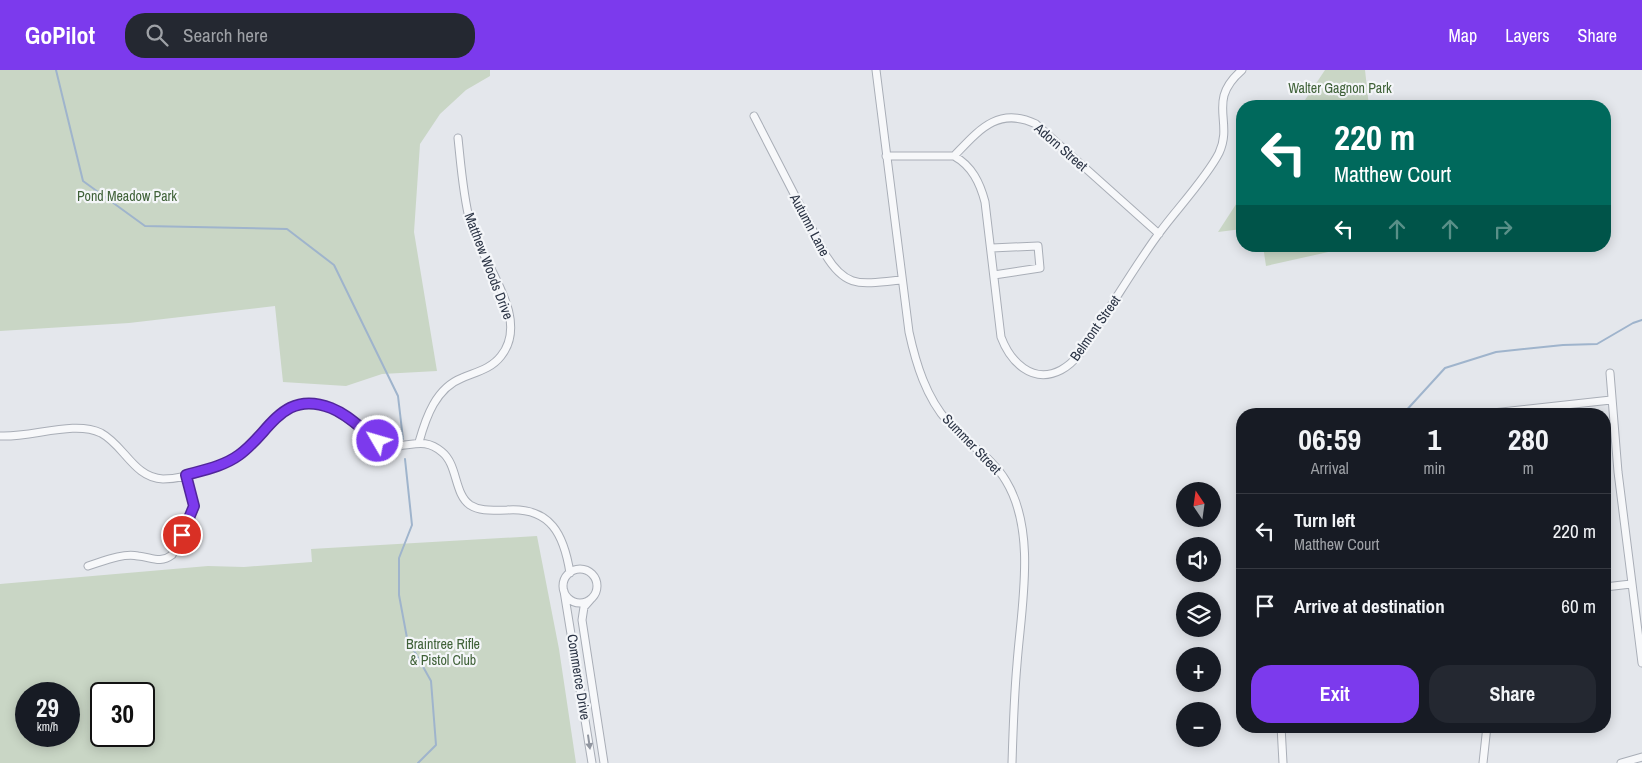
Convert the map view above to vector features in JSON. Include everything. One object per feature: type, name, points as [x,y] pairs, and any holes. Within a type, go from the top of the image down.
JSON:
[{"type":"street","name":"Summer Street","points":[[876,70],[902,280],[913,352],[927,388],[948,422],[997,467],[1014,497],[1022,524],[1024,568],[1012,763]]},
{"type":"street","name":"Belmont Street","points":[[954,156],[972,172],[982,189],[992,248],[1001,336],[1007,352],[1016,364],[1037,374],[1059,371],[1079,355],[1158,234],[1218,154],[1223,137],[1223,96],[1228,85],[1242,70]]},
{"type":"street","name":"Autumn Lane","points":[[754,116],[825,254],[839,274],[851,281],[860,283],[902,280]]},
{"type":"street","name":"Adorn Street","points":[[954,156],[988,124],[1012,116],[1024,118],[1036,124],[1158,234]]},
{"type":"street","name":"Matthew Woods Drive","points":[[419,442],[430,410],[441,393],[457,380],[494,364],[507,348],[512,335],[507,304],[470,223],[458,138]]},
{"type":"street","points":[[886,156],[954,156]]},
{"type":"street","points":[[992,248],[1038,246],[1041,257],[1040,268],[994,274]]},
{"type":"street","points":[[1610,373],[1611,400],[1631,584],[1642,663]]},
{"type":"street","points":[[1538,408],[1611,400]]},
{"type":"street","points":[[0,436],[22,436],[76,429],[89,430],[108,438],[134,465],[150,476],[167,479],[186,475],[236,457],[251,445],[275,417],[286,410],[305,404],[320,405],[334,409],[378,441],[401,446],[419,442],[430,444],[451,462],[464,499],[472,505],[491,511],[525,510],[550,522],[561,538],[570,573]]},
{"type":"street","points":[[88,566],[125,556],[138,556],[158,560],[172,555],[194,508],[186,475]]},
{"type":"street","points":[[581,570],[592,574],[597,584],[597,590],[591,600],[575,602],[566,596],[564,581],[570,573],[581,570]]},
{"type":"street","points":[[1611,586],[1631,584]]},
{"type":"street","name":"Commerce Drive","points":[[564,591],[592,763]]},
{"type":"street","name":"Commerce Drive","points":[[591,600],[584,607],[582,620],[604,763]]},
{"type":"street","points":[[1281,733],[1283,763]]},
{"type":"street","points":[[1484,763],[1486,733]]},
{"type":"street","points":[[1621,763],[1642,757]]},
{"type":"green space","name":"Pond Meadow Park","points":[[0,70],[490,70],[490,76],[466,90],[440,114],[420,144],[414,232],[437,371],[382,374],[346,386],[283,382],[275,306],[129,323],[0,331]]},
{"type":"green space","name":"Walter Gagnon Park","points":[[1325,70],[1365,70],[1368,100],[1305,100]]},
{"type":"green space","points":[[1236,204],[1236,230],[1218,232]]},
{"type":"green space","points":[[1264,252],[1328,252],[1266,266]]},
{"type":"green space","name":"Braintree Rifle & Pistol Club","points":[[537,536],[559,649],[576,763],[0,763],[0,584],[208,566],[244,567],[312,562],[311,549]]},
{"type":"waterway","points":[[56,70],[83,181],[145,226],[287,229],[334,265],[398,396],[403,439]]},
{"type":"waterway","points":[[1408,408],[1445,368],[1496,352],[1563,345],[1597,344],[1633,323],[1642,320]]},
{"type":"waterway","points":[[405,459],[412,525],[399,558],[399,595],[407,638],[431,681],[436,745],[418,763]]},
{"type":"route","points":[[182,535],[194,508],[186,475],[220,464],[240,454],[251,445],[275,417],[286,410],[310,404],[330,407],[350,418],[378,441]]}]
